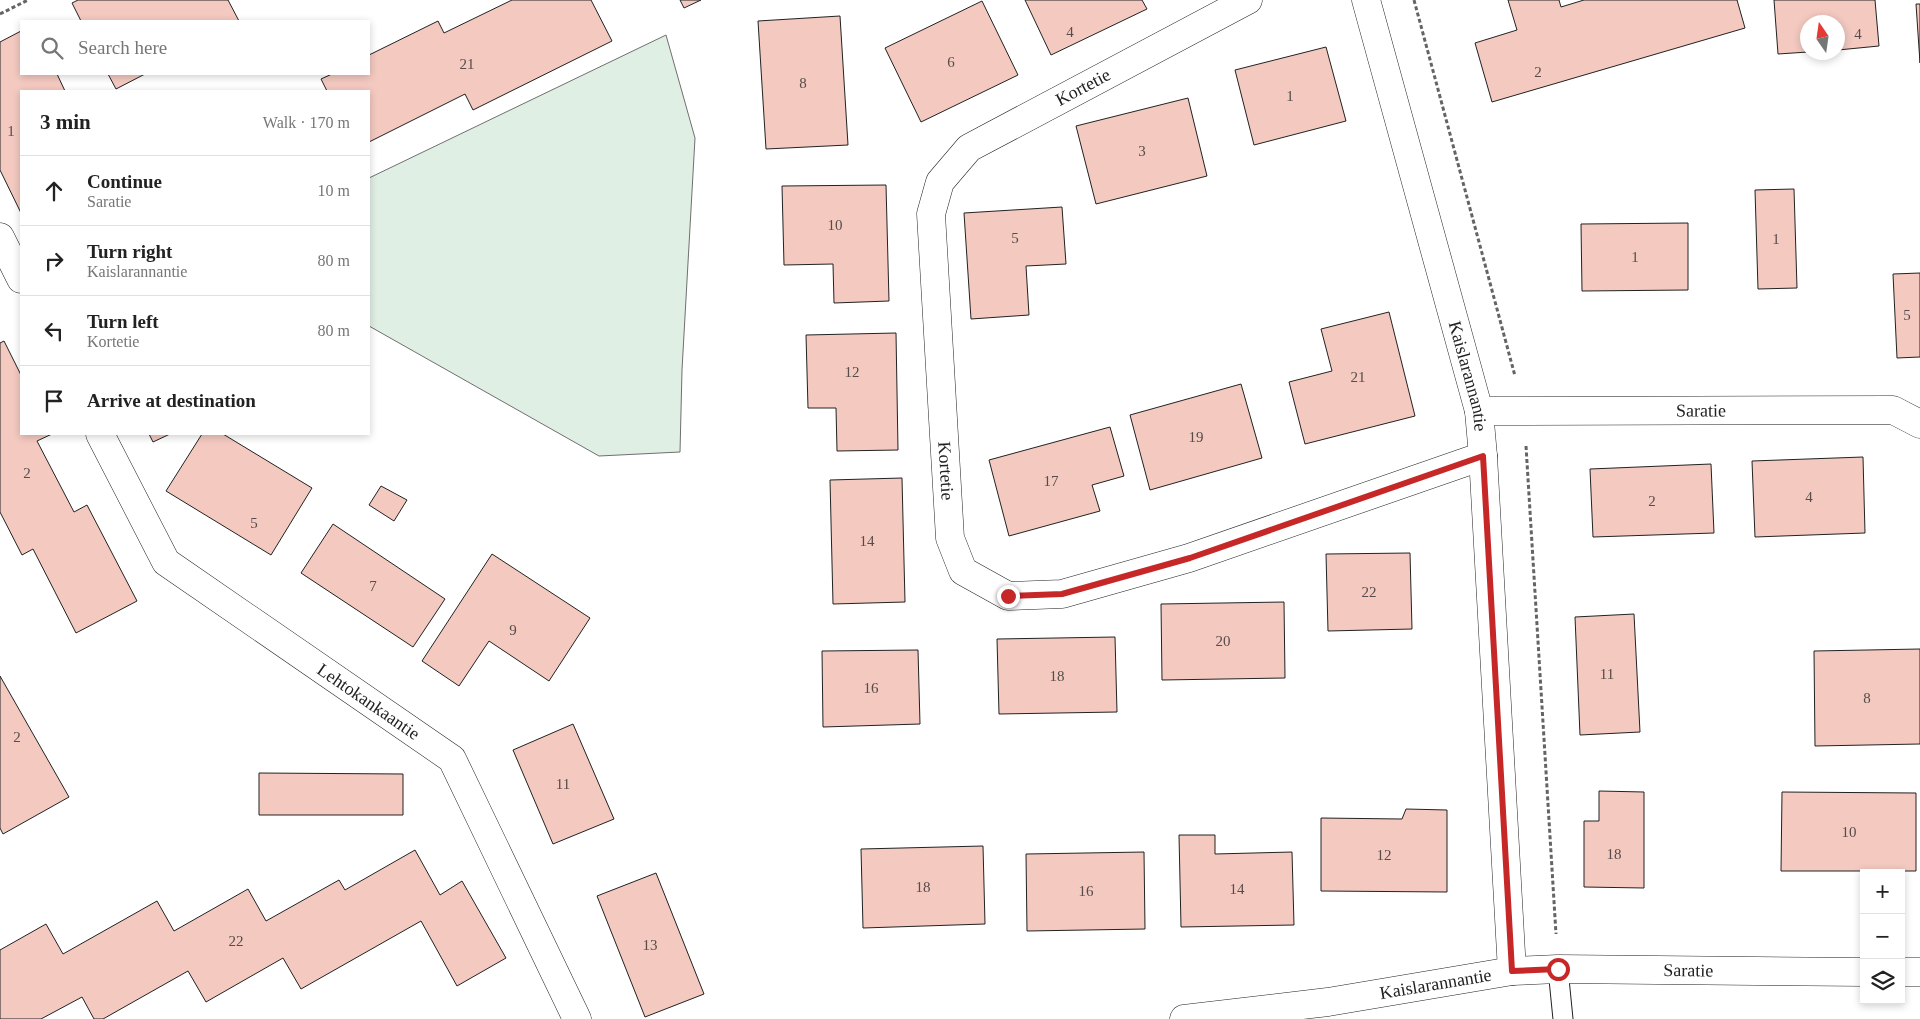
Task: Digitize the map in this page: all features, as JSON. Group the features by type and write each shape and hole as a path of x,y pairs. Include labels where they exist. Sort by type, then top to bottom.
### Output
{"street":[{"name":"Kortetie","path":"1248,0 969,148 940,182 931,214 950,538 963,572 1008,596 1062,594 1190,558 1483,456"},
{"name":"Kaislarannantie","path":"1184,1019 1328,1002 1512,971 1479,411 1366,0"},
{"path":"0,237 20,277"},
{"name":"Saratie","path":"1479,411 1893,410 1920,424"},
{"name":"Lehtokankaantie","path":"101,435 166,562 452,759 577,1019"},
{"name":"Saratie","path":"1512,971 1558,969 1860,972"},
{"path":"1905,972 1920,972"}],"lane":[{"path":"1558,969 1563,1019"}],"path":[{"path":"0,14 28,0"}],"green space":[{"path":"666,35 695,138 682,370 680,452 599,456 370,327 370,178"}],"building":[{"path":"78,0 228,0 238,20 80,20 72,3"},
{"path":"512,0 591,0 612,41 473,110 465,94 370,142 370,90 326,90 321,79 330,75 370,75 370,55 438,21 444,33"},
{"path":"680,0 701,0 684,8"},
{"path":"1025,0 1142,0 1147,9 1051,55"},
{"path":"1508,0 1559,0 1561,7 1584,0 1737,0 1745,28 1492,102 1475,43 1517,30"},
{"path":"1774,0 1875,0 1879,46 1845,49 1845,15 1800,15 1800,53 1778,54"},
{"path":"982,1 1018,75 921,122 885,48"},
{"path":"1916,4 1920,4 1920,63"},
{"path":"840,16 848,145 766,149 758,21"},
{"path":"20,32 20,75 57,75 65,90 20,90 20,211 0,170 0,42"},
{"path":"1326,47 1346,121 1254,145 1235,70"},
{"path":"109,75 143,75 116,89"},
{"path":"1188,98 1207,176 1096,204 1076,126"},
{"path":"886,185 889,301 834,303 833,264 784,265 782,186"},
{"path":"1794,189 1797,288 1758,289 1755,190"},
{"path":"1062,207 1066,264 1026,266 1029,315 971,319 964,213"},
{"path":"1688,223 1688,290 1582,291 1581,224"},
{"path":"1920,273 1920,357 1897,358 1893,274"},
{"path":"1389,312 1415,416 1305,444 1289,382 1332,371 1321,329"},
{"path":"896,333 898,450 837,451 836,408 808,408 806,335"},
{"path":"4,341 20,373 20,435 50,435 37,441 74,512 87,505 137,601 76,633 33,549 22,555 0,512 0,343"},
{"path":"1241,384 1262,458 1150,490 1130,415"},
{"path":"1110,427 1124,476 1092,485 1100,511 1009,536 989,460"},
{"path":"150,435 168,435 153,442"},
{"path":"201,435 225,435 312,488 271,555 166,491"},
{"path":"1863,457 1865,533 1755,537 1752,461"},
{"path":"1711,464 1714,533 1593,537 1590,469"},
{"path":"902,478 905,602 833,604 830,480"},
{"path":"381,486 407,500 394,521 369,505"},
{"path":"333,524 445,599 413,647 301,573"},
{"path":"1410,553 1412,629 1328,631 1326,554"},
{"path":"492,554 590,618 549,681 489,641 459,686 422,661"},
{"path":"1284,602 1285,678 1162,680 1161,604"},
{"path":"1634,614 1640,732 1580,735 1575,617"},
{"path":"1115,637 1117,712 999,714 997,639"},
{"path":"1920,649 1920,744 1815,746 1814,651"},
{"path":"918,650 920,724 823,727 822,651"},
{"path":"0,676 69,797 3,834 0,828"},
{"path":"573,724 614,819 553,844 513,750"},
{"path":"259,773 403,774 403,815 259,815"},
{"path":"1599,791 1644,792 1644,888 1584,887 1584,821 1599,821"},
{"path":"1782,792 1916,793 1916,871 1905,871 1905,869 1860,869 1860,871 1781,871"},
{"path":"1406,809 1447,810 1447,892 1321,891 1321,818 1402,819"},
{"path":"1179,835 1215,835 1215,854 1292,852 1294,925 1181,927"},
{"path":"983,846 985,924 863,928 861,849"},
{"path":"415,850 440,895 462,881 506,958 457,986 421,921 301,989 283,958 206,1002 188,971 103,1019 94,1019 82,997 41,1019 0,1019 0,950 46,924 63,954 157,901 174,931 248,889 266,921 339,880 345,890"},
{"path":"1144,852 1145,929 1027,931 1026,854"},
{"path":"656,873 704,994 645,1017 597,896"}],"route":[{"path":"1008,596 1062,594 1190,558 1483,456 1512,971 1558,969"}]}
